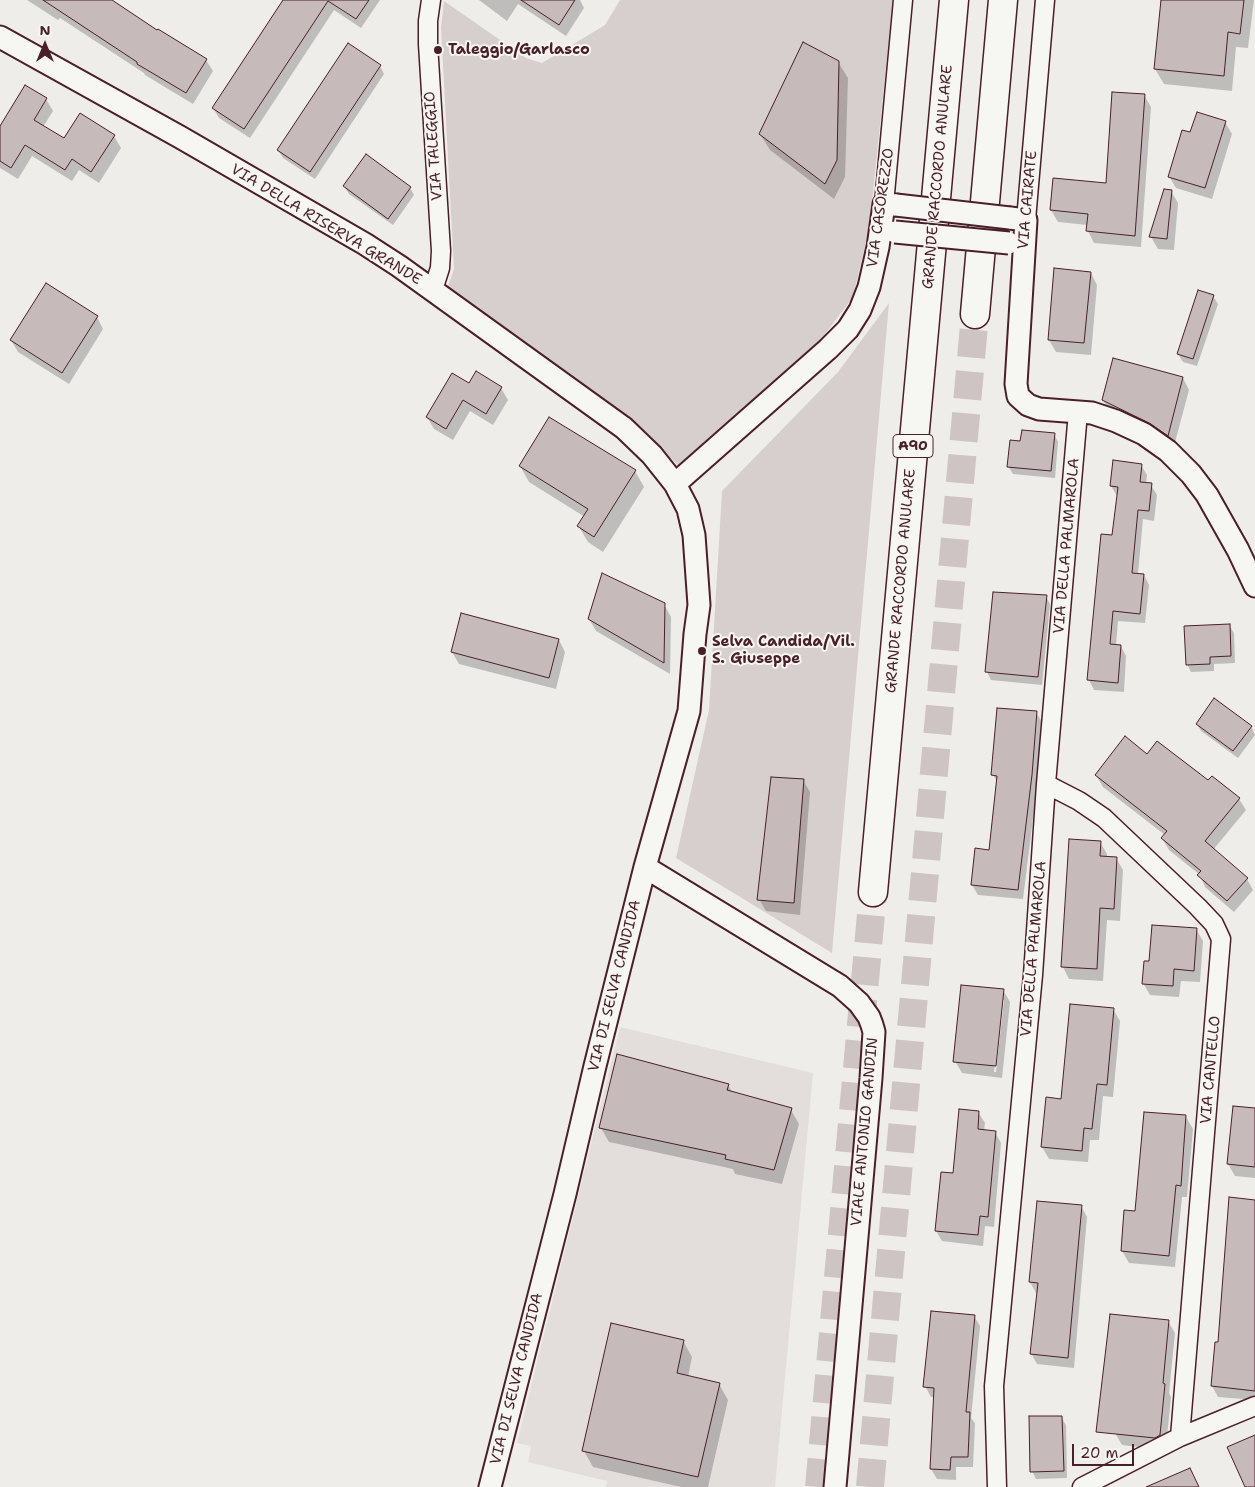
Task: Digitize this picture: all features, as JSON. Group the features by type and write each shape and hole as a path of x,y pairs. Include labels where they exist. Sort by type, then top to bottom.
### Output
{"highway":[{"name":"GRANDE RACCORDO ANULARE","path":"873,892 954,0"},
{"path":"974,314 1003,0"}],"street":[{"name":"VIA TALEGGIO","path":"431,0 428,21 428,44 441,251 440,268 433,290"},
{"name":"VIA CASOREZZO","path":"675,484 828,349 848,329 866,297 888,231 903,0"},
{"name":"VIA CAIRATE","path":"1045,0 1018,219 1016,390 1020,399 1028,405 1039,409 1078,412"},
{"name":"VIA DELLA RISERVA GRANDE","path":"0,37 172,132 365,244 433,290 624,428 652,456 675,484"},
{"path":"890,205 1018,219"},
{"path":"888,231 1017,244"},
{"path":"1078,412 1105,417 1135,430 1160,445 1179,461 1207,495 1238,550 1255,586"},
{"name":"VIA DELLA PALMAROLA","path":"997,1487 994,1386 1032,975 1046,784 1078,412"},
{"name":"VIA DI SELVA CANDIDA","path":"490,1487 565,1194 645,867 689,711 699,605 694,534 688,509 675,484"},
{"name":"VIA CANTELLO","path":"1046,784 1079,801 1104,818 1206,915 1214,924 1221,939 1180,1437"},
{"name":"VIALE ANTONIO GANDIN","path":"645,867 840,986 859,1003 872,1025 874,1032 871,1078 835,1487"},
{"path":"1082,1487 1180,1437 1255,1406"}],"shaded area":[{"path":"620,0 893,0 872,202 867,237 853,297 819,342 682,469 635,423 447,289 454,269 441,28 444,1 526,58 542,63 605,25"},
{"path":"889,303 832,953 676,858 709,710 722,491 838,372"},
{"path":"620,1027 813,1073 775,1487 606,1487 607,1481 528,1462 531,1446 517,1443"}],"building":[{"path":"43,0 112,0 157,30 207,59 186,93 137,64 137,62"},
{"path":"283,0 369,0 356,19 328,1 244,129 212,108"},
{"path":"521,0 575,0 559,25"},
{"path":"1161,0 1244,0 1240,34 1228,32 1224,76 1154,69"},
{"path":"803,42 839,61 837,160 825,184 759,134"},
{"path":"348,43 381,65 310,172 277,150"},
{"path":"25,85 47,98 34,120 64,138 80,113 115,135 91,172 72,159 65,170 25,145 11,168 0,161 0,126"},
{"path":"1112,92 1145,94 1135,236 1086,231 1088,214 1050,210 1053,178 1106,183"},
{"path":"1197,112 1226,121 1205,188 1168,177 1182,130 1190,132"},
{"path":"366,154 411,187 388,219 343,186"},
{"path":"1164,189 1172,190 1167,239 1149,237"},
{"path":"1054,268 1091,272 1084,343 1048,340"},
{"path":"46,283 98,316 62,373 10,340"},
{"path":"1198,290 1214,295 1193,359 1177,354"},
{"path":"1113,358 1183,377 1168,436 1149,423 1102,400"},
{"path":"476,371 502,387 486,414 463,400 446,429 426,417 452,373 469,383"},
{"path":"549,417 636,470 594,537 577,526 588,509 519,466"},
{"path":"1022,430 1055,433 1051,471 1007,467 1010,440 1020,441"},
{"path":"1113,460 1142,464 1140,482 1152,483 1149,511 1138,510 1132,573 1144,574 1140,614 1113,611 1110,644 1121,645 1118,683 1087,680 1101,534 1112,535 1118,487 1110,486"},
{"path":"602,573 665,603 664,663 588,619"},
{"path":"993,592 1047,595 1038,677 985,672"},
{"path":"461,613 559,639 549,678 451,652"},
{"path":"1230,624 1231,656 1210,657 1210,664 1186,665 1184,626"},
{"path":"1214,698 1252,726 1233,751 1196,724"},
{"path":"997,708 1037,711 1032,775 1018,890 971,885 975,848 989,850 997,776 991,775"},
{"path":"1125,736 1147,754 1157,741 1208,780 1212,776 1240,798 1205,841 1248,878 1227,901 1197,875 1201,871 1161,838 1167,831 1095,775"},
{"path":"771,777 804,779 794,903 757,900"},
{"path":"1069,839 1101,841 1100,856 1117,857 1114,909 1100,908 1097,969 1061,967"},
{"path":"1152,925 1197,928 1194,971 1174,969 1173,986 1142,984 1144,961 1149,961"},
{"path":"961,985 1004,989 996,1066 953,1062"},
{"path":"1070,1004 1114,1008 1107,1085 1097,1084 1092,1129 1084,1128 1082,1151 1041,1147 1046,1097 1061,1099"},
{"path":"617,1054 729,1084 727,1090 792,1108 774,1170 725,1159 726,1155 599,1128"},
{"path":"1233,1106 1255,1108 1255,1167 1227,1164"},
{"path":"959,1109 979,1111 978,1129 996,1131 988,1217 980,1216 978,1235 935,1231 941,1172 953,1173"},
{"path":"1144,1112 1186,1115 1181,1186 1176,1185 1169,1256 1121,1251 1124,1210 1135,1211"},
{"path":"1229,1197 1255,1200 1255,1391 1211,1386 1215,1342 1218,1342"},
{"path":"1037,1201 1082,1205 1068,1358 1030,1354 1038,1283 1029,1282"},
{"path":"931,1311 975,1315 966,1412 970,1412 968,1457 951,1457 950,1470 930,1469 934,1388 923,1387"},
{"path":"1110,1314 1169,1320 1160,1435 1155,1438 1096,1432"},
{"path":"611,1323 684,1340 677,1373 720,1383 698,1477 582,1451"},
{"path":"1029,1416 1062,1416 1064,1471 1030,1472"},
{"path":"1255,1435 1255,1487 1245,1487 1227,1447"},
{"path":"1190,1468 1199,1487 1146,1487"}],"tunnel":[{"path":"870,1487 975,314"},
{"path":"819,1487 873,892"}],"place":[{"name":"Taleggio/Garlasco","path":"438,50"},
{"name":"Selva Candida/Vil. S. Giuseppe","path":"702,651"}]}
